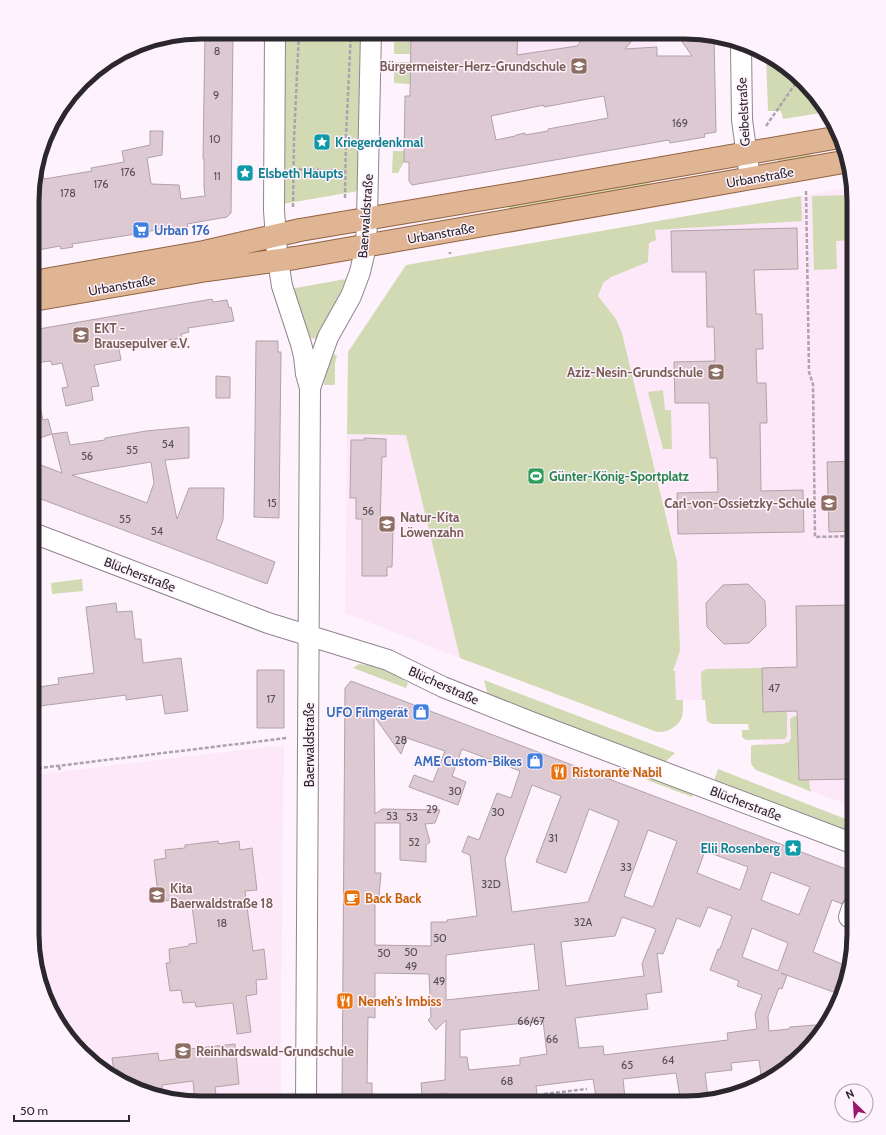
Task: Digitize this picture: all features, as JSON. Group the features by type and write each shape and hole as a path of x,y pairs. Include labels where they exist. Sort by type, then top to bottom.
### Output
{"main road":[{"name":"Urbanstraße","path":"39,299 205,261 275,236 834,138"},
{"name":"Urbanstraße","path":"39,281 205,261 278,261 842,162"}],"street":[{"name":"Baerwaldstraße","path":"275,39 275,236 282,286 301,344 310,388 306,1096"},
{"name":"Baerwaldstraße","path":"310,388 328,338 351,296 358,279 366,246 368,219 371,39"},
{"name":"Geibelstraße","path":"741,49 742,120 750,178"},
{"path":"816,141 821,166"},
{"path":"493,198 497,223"},
{"name":"Blücherstraße","path":"39,535 268,624 388,660 443,687 531,722 847,841"}],"path":[{"path":"294,207 299,39"},
{"path":"345,198 346,136 351,39"},
{"path":"766,126 796,83"},
{"path":"294,169 345,170"},
{"path":"806,191 809,372 813,384 815,537 847,536"},
{"path":"39,768 287,738"},
{"path":"59,766 60,771"},
{"path":"544,1094 587,1089"}],"shaded area":[{"path":"517,39 657,39 657,56 516,56"},
{"path":"847,188 847,804 764,773 762,724 712,724 706,721 705,700 676,701 675,671 673,671 680,651 677,562 672,537 622,333 616,319 608,308 589,288 647,223"},
{"name":"Natur-Kita Löwenzahn","path":"347,434 406,435 460,658 345,613"},
{"name":"Kita Baerwaldstraße 18","path":"284,745 281,1096 190,1096 169,1093 139,1084 102,1063 86,1049 72,1033 51,996 40,955 39,774"}],"green space":[{"path":"279,39 366,39 364,190 277,205"},
{"path":"394,42 411,42 410,54 394,54"},
{"path":"766,61 784,72 800,86 821,113 783,119 781,111 768,111"},
{"path":"394,62 410,62 410,84 394,83"},
{"path":"393,151 404,151 404,162 398,173 392,173"},
{"path":"811,151 812,158 779,166 777,155"},
{"path":"718,167 718,170 656,181 635,189 509,212 508,204"},
{"path":"847,195 847,240 836,241 837,269 814,270 812,196"},
{"name":"Günter-König-Sportplatz","path":"801,196 802,221 655,230 656,240 649,243 648,262 611,277 603,283 598,296 616,319 622,333 677,562 680,651 673,671 675,671 676,700 683,700 682,717 678,724 672,729 657,732 460,658 406,435 347,434 348,352 406,265"},
{"path":"346,279 339,296 318,336 315,339 308,337 290,289"},
{"path":"334,354 337,356 335,363 335,385 324,385 326,370"},
{"path":"663,390 665,410 671,410 672,449 663,449 648,392"},
{"path":"82,579 83,591 52,594 51,583"},
{"path":"359,664 373,666 390,672 408,683 406,688 353,668"},
{"path":"763,668 763,712 787,712 787,736 785,739 746,740 742,737 742,730 749,730 748,724 712,724 707,721 705,700 702,700 701,672 706,669"},
{"path":"484,680 675,753 665,762 488,696"},
{"path":"794,716 798,716 799,780 809,780 810,789 812,792 756,770 751,764 751,746 782,744 789,742 791,738 790,719"},
{"path":"718,769 847,820 847,832 714,781"},
{"path":"649,774 694,791 692,797 647,780"}],"building":[{"path":"205,39 233,39 231,213 227,217 187,224 188,227 168,228 145,232 141,239 136,234 72,244 73,247 61,249 60,246 39,250 39,190 42,169 44,179 92,171 91,168 124,162 122,151 150,145 150,131 163,131 162,155 147,158 151,184 179,185 181,199 205,196 203,159"},
{"path":"411,39 518,39 517,55 577,46 582,39 633,39 625,49 657,47 657,56 692,56 680,39 714,41 716,132 704,134 705,137 670,143 669,140 412,185 409,181 409,162 404,162 405,96 410,96","holes":["604,96 608,118 548,129 548,131 525,135 525,133 496,140 491,116 544,105 544,107"]},
{"path":"797,228 798,269 754,270 756,314 762,314 763,349 756,349 757,383 766,383 767,423 760,423 761,491 803,490 804,532 678,534 677,493 718,492 717,458 710,458 709,403 675,403 674,362 715,361 714,327 707,327 706,272 672,272 671,231"},
{"path":"212,299 213,302 227,300 229,308 231,307 234,321 188,328 189,332 181,334 182,338 119,349 121,360 94,365 99,386 91,387 93,400 66,406 62,388 68,387 62,363 52,365 51,361 39,362 39,329"},
{"path":"256,341 278,341 278,352 281,352 279,518 254,517"},
{"path":"216,376 230,377 230,398 216,398"},
{"path":"39,402 43,420 48,419 52,434 39,438"},
{"path":"189,427 189,458 165,460 177,519 189,488 224,488 223,520 216,539 275,562 267,584 39,498 39,464 62,473 52,434 67,432 70,445 105,440 105,438 146,431","holes":["151,462 154,483 147,503 72,475"]},
{"path":"364,438 386,439 386,457 382,457 380,523 387,523 387,530 393,530 392,567 387,567 387,576 362,576 362,519 356,519 356,498 350,498 351,440 365,440"},
{"path":"847,461 847,531 829,532 827,462"},
{"path":"748,584 765,601 766,626 749,643 724,644 707,627 706,603 723,585"},
{"path":"116,603 117,612 132,611 135,639 141,639 143,663 181,658 188,711 165,714 162,695 126,700 126,695 39,706 39,687 59,684 58,678 94,673 86,607"},
{"path":"847,605 847,779 799,780 797,711 763,712 762,668 797,667 796,606"},
{"path":"257,670 284,670 284,728 257,728"},
{"path":"351,681 847,869 847,898 842,904 832,900 813,952 844,965 836,993 787,975 782,989 779,988 768,1016 769,1031 789,1029 790,1027 820,1025 800,1049 792,1056 785,1057 786,1061 784,1063 761,1077 759,1060 731,1063 732,1070 705,1073 708,1095 706,1095 680,1096 676,1073 623,1079 625,1096 596,1096 593,1079 536,1086 537,1096 447,1096 447,1093 422,1096 421,1083 445,1080 446,1020 436,1030 428,1020 431,1017 429,974 375,973 375,1018 368,1017 367,1083 372,1083 372,1096 342,1096 345,688","holes":["374,716 401,754 407,738 445,751 433,782 414,775 409,787 458,805 466,782 452,776 462,749 520,771 511,798 497,793 479,840 468,836 462,852 470,855 477,916 447,920 447,922 431,922 431,946 375,945 375,896 379,896 381,873 375,873 375,823 400,823 400,860 426,862 426,845 430,842 425,824 435,823 440,810 382,809 375,814","532,785 561,796 536,862 566,873 589,809 619,821 588,902 512,912 505,859","648,830 677,841 653,907 624,896","705,851 748,867 740,890 697,873","771,872 810,887 799,915 761,900","708,907 732,916 720,949 718,949 710,970 739,981 737,986 762,995 755,1014 757,1029 727,1033 728,1040 604,1055 603,1046 579,1048 575,1018 648,1009 646,994 662,992 657,953 663,954 677,918 700,927","622,917 656,929 642,964 644,976 566,986 561,942 615,936","752,928 788,943 778,971 742,957","534,944 539,990 446,1000 446,955","543,1021 547,1054 520,1058 520,1065 469,1070 467,1057 460,1057 460,1030"]},
{"path":"218,841 219,844 239,841 240,850 252,848 257,890 245,891 253,951 264,949 267,979 256,980 257,994 246,996 251,1032 237,1034 233,1003 196,1007 195,1002 183,1003 181,990 170,991 166,963 170,963 169,949 189,946 189,944 197,943 192,906 171,908 170,900 159,902 154,860 166,858 165,850 185,848 185,845"},
{"path":"235,1044 239,1084 215,1087 216,1096 194,1096 193,1081 162,1085 163,1091 139,1084 114,1071 112,1058 158,1053 159,1061 190,1057 189,1049"}],"place":[{"name":"Bürgermeister-Herz-Grundschule","path":"579,66"},
{"name":"Kriegerdenkmal","path":"322,142"},
{"name":"Elsbeth Haupts","path":"245,173"},
{"name":"Urban 176","path":"141,230"},
{"name":"EKT - Brausepulver e.V.","path":"81,335"},
{"name":"Aziz-Nesin-Grundschule","path":"716,372"},
{"name":"Günter-König-Sportplatz","path":"536,476"},
{"name":"Carl-von-Ossietzky-Schule","path":"829,503"},
{"name":"Natur-Kita Löwenzahn","path":"387,524"},
{"name":"UFO Filmgerät","path":"421,712"},
{"name":"AME Custom-Bikes","path":"535,761"},
{"name":"Ristorante Nabil","path":"559,772"},
{"name":"Elii Rosenberg","path":"793,848"},
{"name":"Kita Baerwaldstraße 18","path":"157,895"},
{"name":"Back Back","path":"352,898"},
{"name":"Neneh's Imbiss","path":"345,1001"},
{"name":"Reinhardswald-Grundschule","path":"183,1051"}]}
